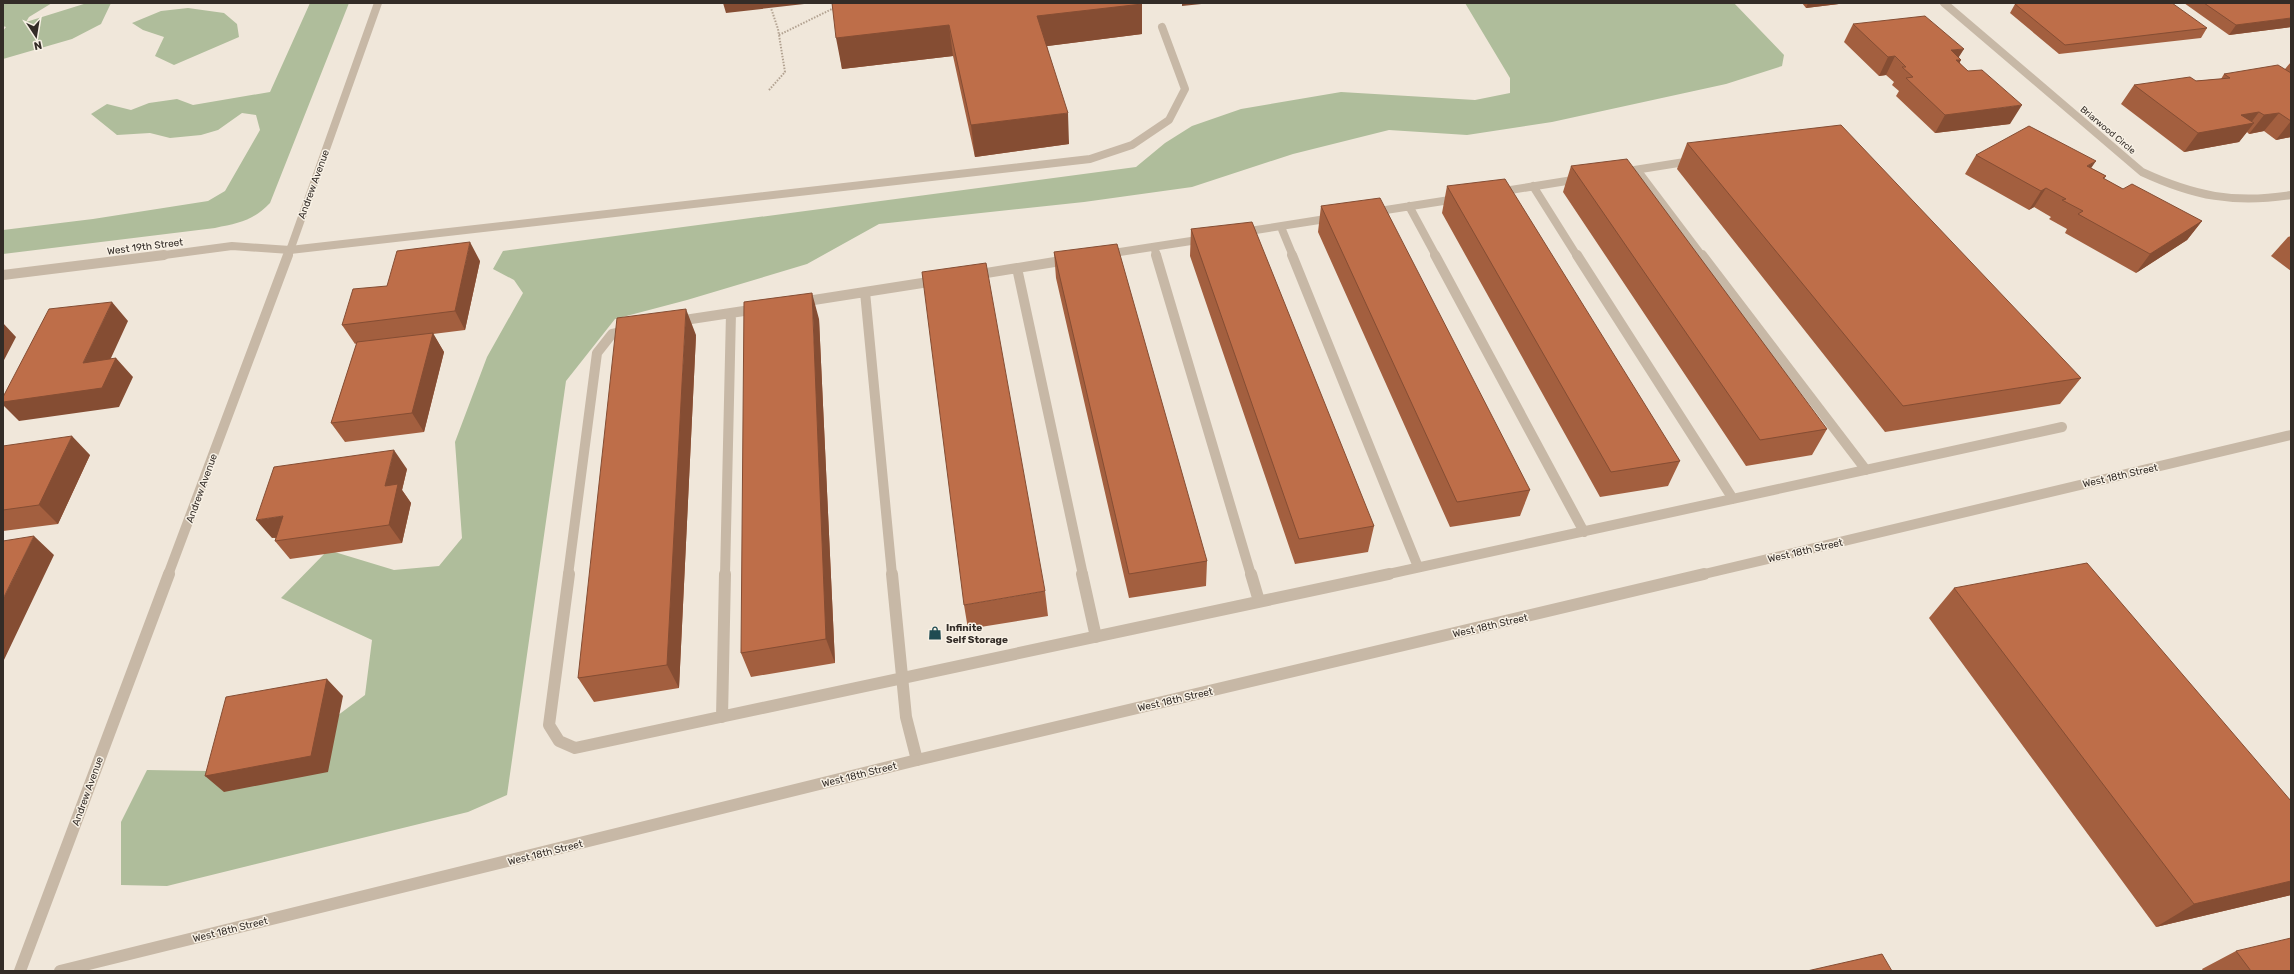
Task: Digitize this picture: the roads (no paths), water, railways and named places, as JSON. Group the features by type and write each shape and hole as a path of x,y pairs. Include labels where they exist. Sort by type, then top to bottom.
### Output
{"street":[{"name":"Andrew Avenue","path":"20,971 290,250 378,3"},
{"name":"Briarwood Circle","path":"1944,3 2142,172 2171,186 2209,197 2240,201 2264,200 2291,195"},
{"name":"West 19th Street","path":"3,275 232,246 290,250 1090,159 1132,145 1169,120 1185,89 1162,27"},
{"path":"1614,174 1697,160"},
{"path":"1637,170 1866,470"},
{"path":"1487,194 1585,178"},
{"path":"1533,186 1732,500"},
{"path":"1364,213 1464,198"},
{"path":"1409,206 1584,532"},
{"path":"1236,234 1341,217"},
{"path":"1281,226 1418,567"},
{"path":"1100,255 1213,237"},
{"path":"1154,247 1259,601"},
{"path":"964,276 1078,259"},
{"path":"1017,268 1096,637"},
{"path":"790,304 941,280"},
{"path":"865,292 906,717 917,760"},
{"path":"670,323 768,307"},
{"path":"722,717 730,313"},
{"path":"640,328 612,334 597,353 549,725 559,741 575,748 1584,532 2062,427"},
{"name":"West 18th Street","path":"60,971 917,760 2291,435"}],"place":[{"name":"Infinite Self Storage","path":"935,633"}]}
